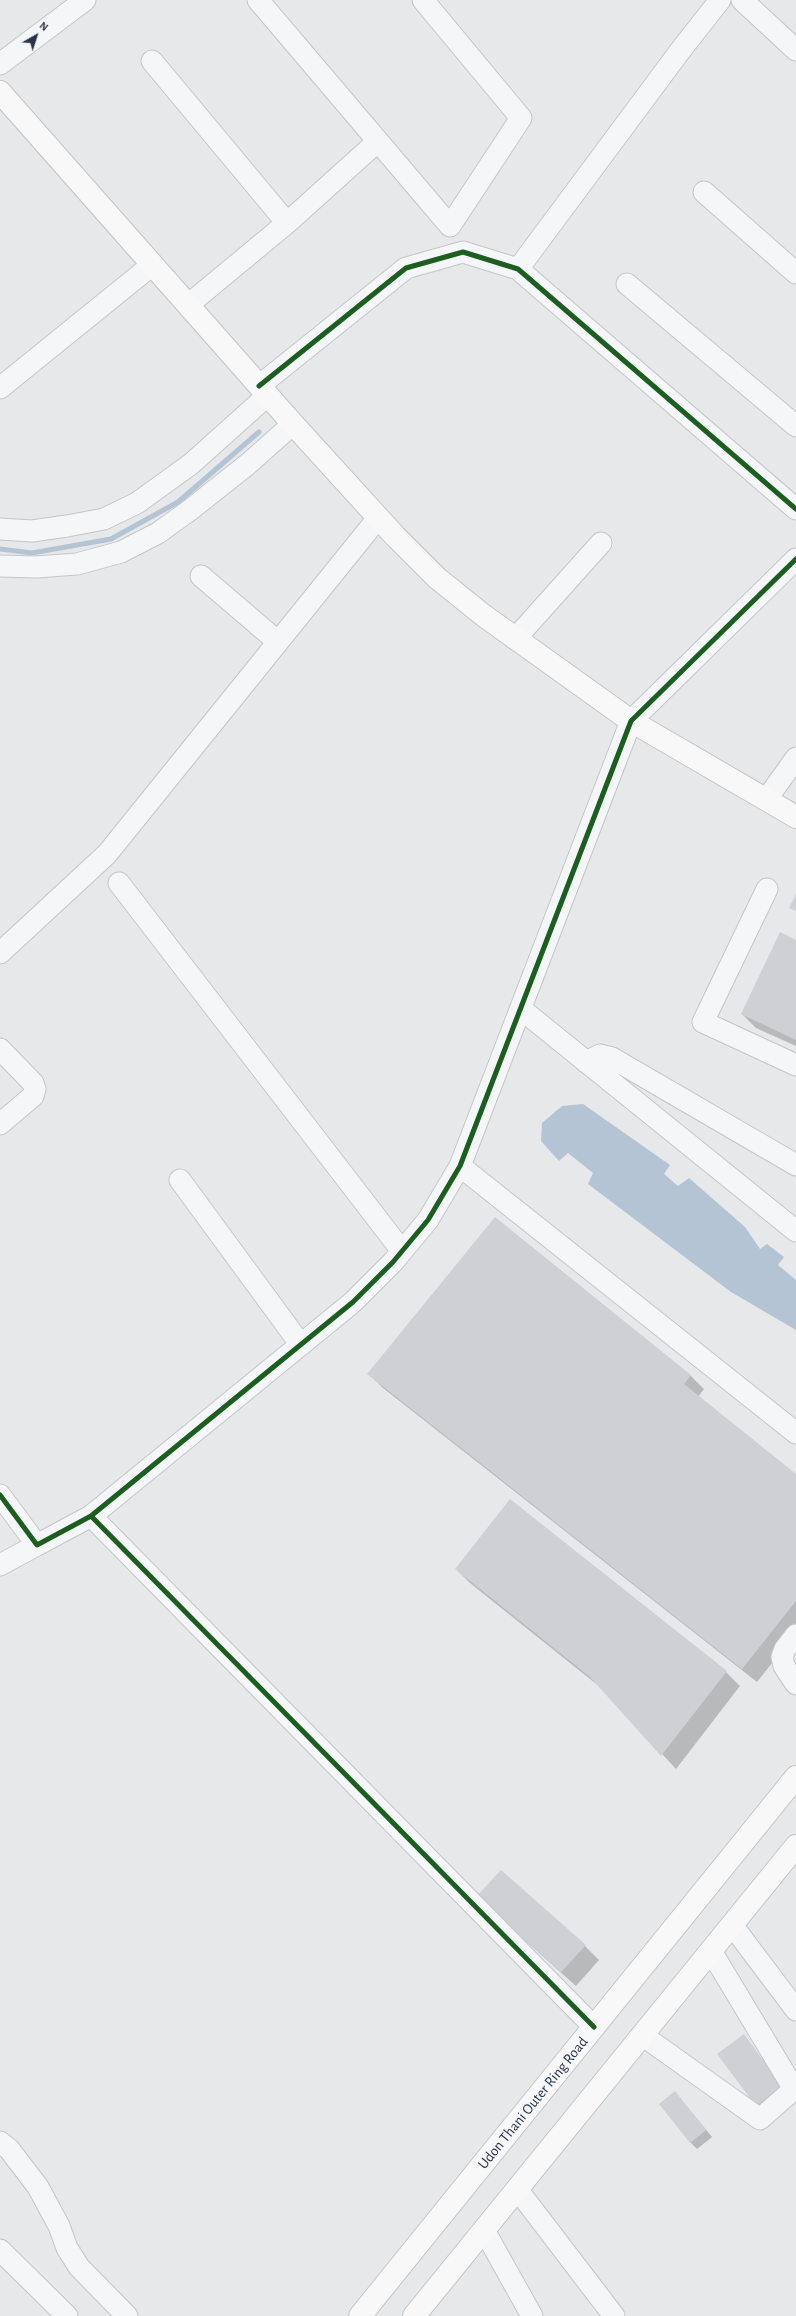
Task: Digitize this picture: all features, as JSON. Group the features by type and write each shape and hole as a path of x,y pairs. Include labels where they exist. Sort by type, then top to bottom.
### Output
{"main road":[{"path":"0,92 293,424 378,518 437,578 515,639 631,721 796,817"},
{"name":"Udon Thani Outer Ring Road","path":"360,2316 796,1777"},
{"path":"422,2313 484,2230 796,1846"}],"street":[{"path":"0,64 85,0"},
{"path":"258,0 377,142 450,226 521,118 423,0"},
{"path":"518,269 680,51 720,0"},
{"path":"742,0 796,50"},
{"path":"152,62 287,223"},
{"path":"188,305 287,223 377,142"},
{"path":"704,192 796,273"},
{"path":"0,529 32,531 104,519 137,503 191,464 264,390 406,268 463,252 518,269 796,509"},
{"path":"0,388 152,265"},
{"path":"627,284 796,426"},
{"path":"0,566 36,567 77,564 121,552 158,533 190,510 248,464 293,424"},
{"path":"0,953 106,854 378,518"},
{"path":"515,639 601,543"},
{"path":"0,1565 91,1516 353,1302 428,1220 460,1166 631,721 796,559"},
{"path":"201,576 277,641"},
{"path":"766,800 796,758"},
{"path":"119,883 402,1250"},
{"path":"767,889 703,1022 796,1065"},
{"path":"521,1009 796,1231"},
{"path":"0,1049 33,1083 35,1088 32,1096 0,1124"},
{"path":"586,1062 600,1055 612,1058 796,1165"},
{"path":"460,1166 796,1433"},
{"path":"180,1180 301,1345"},
{"path":"0,1495 37,1545"},
{"path":"91,1516 594,2027"},
{"path":"796,1635 785,1649 782,1657 787,1672 796,1684"},
{"path":"732,1925 796,2010"},
{"path":"642,2035 760,2119 794,2089 711,1951"},
{"path":"0,2142 9,2149 38,2187 59,2226 67,2248 79,2267 126,2316"},
{"path":"517,2190 614,2316"},
{"path":"484,2230 532,2316"},
{"path":"0,2250 67,2316"}],"water":[{"path":"583,1104 670,1165 664,1174 678,1186 689,1178 745,1227 760,1249 767,1244 784,1257 778,1265 796,1280 796,1330 731,1292 588,1184 593,1173 568,1153 559,1161 541,1141 542,1123 562,1106"}],"building":[{"path":"796,894 796,911 789,908"},
{"path":"780,932 796,940 796,1040 741,1014"},
{"path":"495,1217 691,1375 684,1384 796,1474 796,1601 742,1669 367,1374"},
{"path":"510,1499 727,1671 661,1756 590,1677 455,1569"},
{"path":"501,1870 586,1945 561,1972 476,1897"},
{"path":"744,2034 782,2086 756,2106 717,2054"},
{"path":"675,2091 706,2130 690,2143 659,2104"}],"waterway":[{"path":"0,549 32,553 111,539 178,502 259,432"}],"cycle path":[{"path":"259,386 406,268 463,252 518,269 796,509"},
{"path":"0,1495 37,1545 91,1516 353,1302 393,1262 428,1220 460,1166 631,721 796,559"},
{"path":"91,1516 594,2027"}]}
